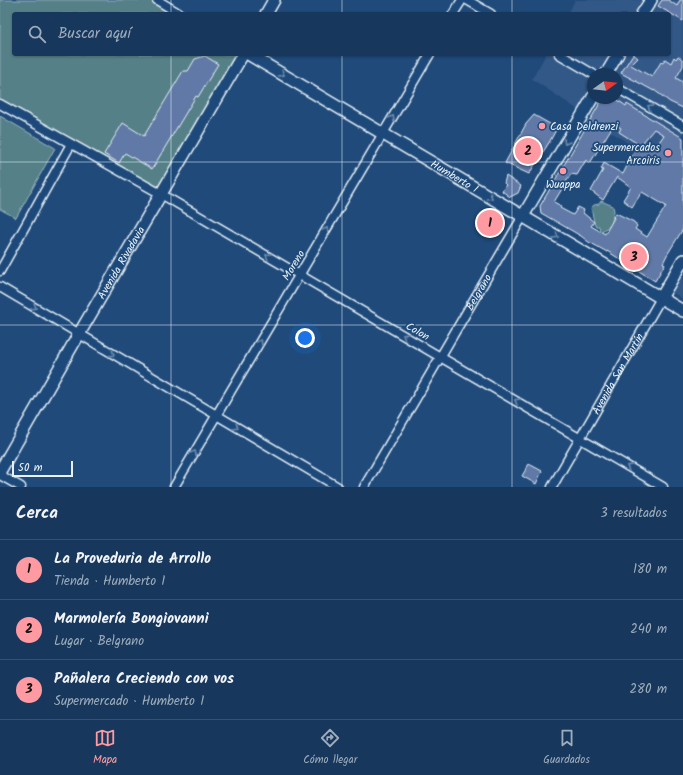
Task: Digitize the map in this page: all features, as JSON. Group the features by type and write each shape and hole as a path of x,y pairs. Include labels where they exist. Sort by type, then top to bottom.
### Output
{"street":[{"path":"267,12 274,0"},
{"path":"454,12 462,0"},
{"path":"467,0 488,12"},
{"path":"643,12 651,0"},
{"path":"159,1 177,12"},
{"name":"Avenida Rivadavia","path":"0,471 242,56"},
{"name":"Humberto I","path":"251,56 683,311"},
{"name":"Moreno","path":"174,487 429,56"},
{"path":"562,56 587,70"},
{"path":"610,68 617,56"},
{"path":"623,91 683,126"},
{"name":"Colon","path":"0,104 300,274 663,487"},
{"name":"Belgrano","path":"364,487 589,104"},
{"path":"0,270 72,144"},
{"name":"Avenida San Martín","path":"552,487 683,260"},
{"path":"0,287 338,487"},
{"path":"0,474 21,487"}],"shaded area":[{"path":"575,0 683,0 683,180 532,79 545,56 671,56 671,12 569,12"},
{"path":"683,260 683,299 666,288"}],"green space":[{"path":"0,0 157,0 177,12 12,12 12,56 242,56 161,194 0,104"},
{"path":"0,116 55,148 16,218 0,209"},
{"path":"601,201 613,206 614,211 611,225 600,232 599,226 595,226 591,208 594,205 599,204"}],"building":[{"path":"662,0 668,0 677,6 680,0 683,0 683,21 671,14 671,12 668,12 658,6"},
{"path":"205,56 218,64 198,97 196,96 152,169 125,153 119,163 104,154 123,123 144,136 183,71 188,71 195,59"},
{"path":"632,56 638,58 631,65 652,77 661,62 663,63 665,59 671,63 674,57 676,59 678,56 683,60 683,66 676,78 683,82 683,108 670,102 654,91 623,74 623,70"},
{"path":"600,104 623,104 626,106 627,104 683,138 683,229 667,255 663,263 665,264 655,281 541,213 540,206","holes":["614,124 621,128 619,132 638,144 623,174 604,163 601,169 603,170 591,191 603,200 617,177 631,187 623,200 632,207 642,192 666,206 647,237 635,229 637,226 634,222 616,213 605,234 591,226 594,222 583,213 584,210 578,207 573,215 560,208 561,206 554,202 571,174 577,175 586,160 590,163","654,129 664,135 655,148 643,142"]},
{"path":"534,115 557,128 529,174 505,163 526,124"},
{"path":"506,176 521,186 518,193 510,197 502,191 506,185 504,183"},
{"path":"491,212 501,218 502,222 494,234 479,225 482,218 485,219"},
{"path":"529,464 542,471 536,484 522,476"}],"place":[{"name":"Casa Deldrenzi","path":"542,126"},
{"name":"Marmolería Bongiovanni","path":"528,151"},
{"name":"Supermercados Arcoiris","path":"668,153"},
{"name":"Wuappa","path":"563,171"},
{"name":"La Proveduria de Arrollo","path":"490,223"},
{"name":"Pañalera Creciendo con vos","path":"634,257"}]}
